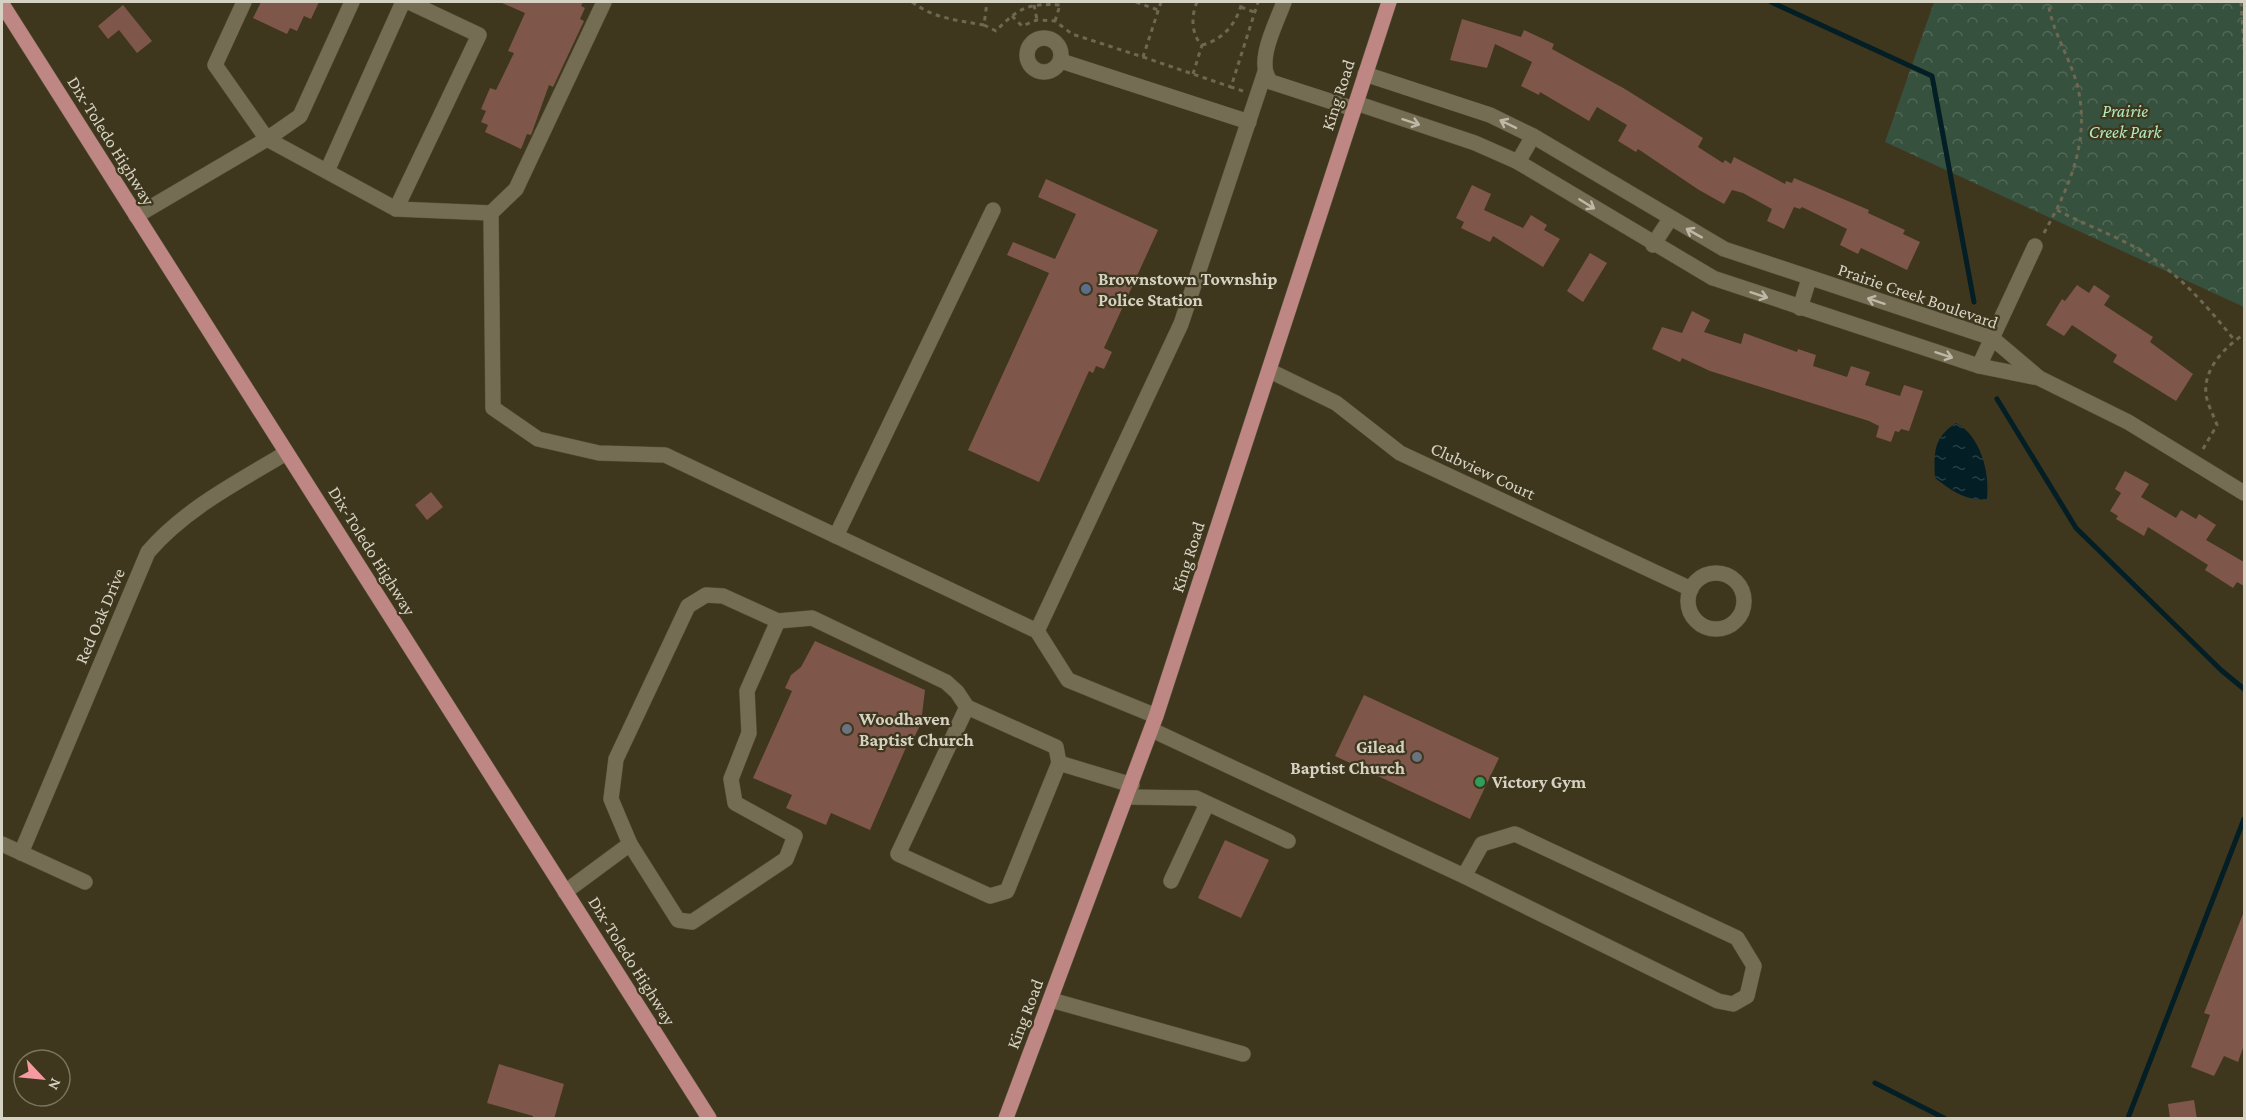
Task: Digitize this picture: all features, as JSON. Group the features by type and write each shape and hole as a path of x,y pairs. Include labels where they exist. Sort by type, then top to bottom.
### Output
{"main road":[{"name":"King Road","path":"1006,1119 1154,723 1389,2"},
{"name":"Dix-Toledo Highway","path":"2,4 709,1119"}],"street":[{"path":"244,2 215,65 267,139 396,209 491,213 516,189 604,2"},
{"path":"136,216 267,139 300,116 352,2"},
{"path":"327,171 403,2"},
{"path":"396,209 479,35 409,2"},
{"path":"1037,631 1181,324 1265,72 1266,58 1284,2"},
{"path":"1061,61 1249,122"},
{"name":"Prairie Creek Boulevard","path":"1265,72 1271,82 1475,143 1518,162 1653,245 1713,278 1800,309 1979,366 2039,378"},
{"name":"Prairie Creek Boulevard","path":"1365,74 1490,115 1533,136 1724,249 1992,338 2039,378 2109,412 2244,493"},
{"path":"1518,162 1533,136"},
{"path":"836,536 993,210"},
{"path":"491,213 493,408 538,439 599,453 665,455 1037,631 1068,680 1154,723 1464,876 1718,1001 1733,1004 1747,996 1754,966 1737,938 1515,834 1482,844 1464,876"},
{"path":"1653,245 1670,219"},
{"path":"1979,366 2039,239"},
{"name":"Prairie Creek Boulevard","path":"1800,309 1809,279"},
{"name":"Clubview Court","path":"1270,371 1336,403 1400,453 1691,588"},
{"name":"Red Oak Drive","path":"21,853 148,552 169,528 202,504 286,453"},
{"path":"778,621 747,691 749,733 731,779 735,804 795,836 786,859 692,922 678,920 630,844 611,799 616,759 688,606 706,595 723,596 778,621 812,618 946,682 957,692 967,707 1056,747 1059,763 1007,891 990,896 898,854 923,801 932,788 967,707"},
{"path":"1059,763 1130,791 1196,798 1288,841"},
{"path":"1171,881 1207,804"},
{"path":"2,844 85,882"},
{"path":"565,892 630,844"},
{"path":"1051,1000 1243,1054"}],"path":[{"path":"912,2 926,12 947,20 984,26 996,32 1012,16 1034,5 1061,3 1055,21"},
{"path":"984,26 987,2"},
{"path":"1136,2 1158,10"},
{"path":"1143,57 1161,2"},
{"path":"1193,75 1202,45 1194,32 1193,9 1197,2"},
{"path":"1202,45 1215,42 1225,33 1242,2"},
{"path":"2039,239 2071,182 2083,133 2077,84 2059,40 2048,2"},
{"path":"2241,2 2244,49"},
{"path":"1034,5 1037,20"},
{"path":"1241,7 1254,12"},
{"path":"1012,16 1022,26 1037,20 1055,21 1072,34 1230,87"},
{"path":"2057,210 2145,253 2177,277 2211,311 2235,341"},
{"path":"2194,462 2217,425 2206,394 2209,374 2220,354 2244,334"}],"green space":[{"name":"Prairie Creek Park","path":"1934,2 2244,2 2244,307 1885,142"}],"water":[{"path":"1956,423 1965,429 1978,446 1987,478 1987,499 1966,497 1935,478 1936,446 1943,434"}],"building":[{"path":"261,2 319,2 311,19 304,16 297,31 290,28 287,34 253,18"},
{"path":"500,2 583,2 581,6 585,8 580,19 584,21 553,87 549,85 531,135 527,134 521,149 485,132 488,125 481,122 486,111 481,109 490,88 496,90 514,53 508,51 525,13"},
{"path":"123,5 152,41 137,53 119,30 108,39 98,26"},
{"path":"1462,19 1521,37 1524,30 1554,44 1552,49 1625,89 1703,138 1698,147 1723,163 1725,160 1731,164 1734,157 1785,184 1786,181 1792,183 1794,178 1869,210 1868,213 1905,230 1903,234 1920,242 1907,270 1861,248 1858,254 1840,245 1847,229 1802,207 1800,209 1794,207 1784,229 1767,221 1772,209 1743,193 1732,190 1724,204 1638,149 1636,152 1618,141 1627,125 1597,107 1589,121 1540,92 1539,95 1521,86 1532,62 1495,44 1487,68 1450,60"},
{"name":"Brownstown Township Police Station","path":"1046,179 1158,230 1104,348 1112,352 1104,369 1096,366 1093,373 1089,371 1039,482 968,450 1049,273 1007,255 1013,242 1055,259 1076,214 1038,197"},
{"path":"1472,185 1491,194 1484,210 1523,228 1531,215 1547,225 1544,230 1560,239 1543,267 1493,236 1490,242 1461,228 1464,222 1456,218"},
{"path":"1590,253 1607,263 1583,302 1567,291"},
{"path":"2077,285 2089,293 2094,285 2110,296 2104,305 2153,337 2150,342 2193,374 2176,401 2113,362 2117,355 2072,325 2064,336 2046,325 2062,299 2065,301"},
{"path":"1692,311 1710,320 1704,332 1741,344 1744,333 1797,352 1798,349 1816,355 1813,366 1847,377 1851,366 1870,372 1865,385 1900,396 1904,385 1923,391 1909,431 1901,429 1899,432 1895,431 1891,442 1876,437 1879,426 1869,421 1710,371 1682,358 1680,362 1652,349 1662,327 1682,333"},
{"path":"2125,471 2149,484 2141,497 2176,518 2181,510 2196,519 2199,514 2216,525 2206,540 2244,562 2244,586 2237,582 2233,588 2205,570 2208,565 2148,527 2144,536 2116,519 2118,516 2110,511 2121,493 2115,489"},
{"path":"431,492 443,507 427,520 415,505"},
{"name":"Woodhaven Baptist Church","path":"815,641 925,690 921,723 914,738 911,736 870,830 831,813 826,825 786,808 792,795 753,778 792,691 785,688 791,675 801,667"},
{"name":"Gilead Baptist Church","path":"1364,695 1499,758 1470,819 1335,756"},
{"path":"1225,840 1269,860 1241,918 1198,898"},
{"path":"2243,914 2244,1045 2238,1062 2224,1056 2214,1076 2191,1067 2210,1015 2204,1013"},
{"path":"499,1064 564,1084 554,1119 533,1119 533,1116 487,1103"},
{"path":"2194,1100 2197,1119 2170,1119 2168,1104"}],"waterway":[{"path":"1771,2 1932,76 1974,302"},
{"path":"1997,399 2076,528 2221,670 2244,689"},
{"path":"2128,1118 2244,819"},
{"path":"1875,1083 1944,1118"}],"place":[{"name":"Brownstown Township Police Station","path":"1086,289"},
{"name":"Woodhaven Baptist Church","path":"847,729"},
{"name":"Gilead Baptist Church","path":"1417,757"},
{"name":"Victory Gym","path":"1480,782"}]}
